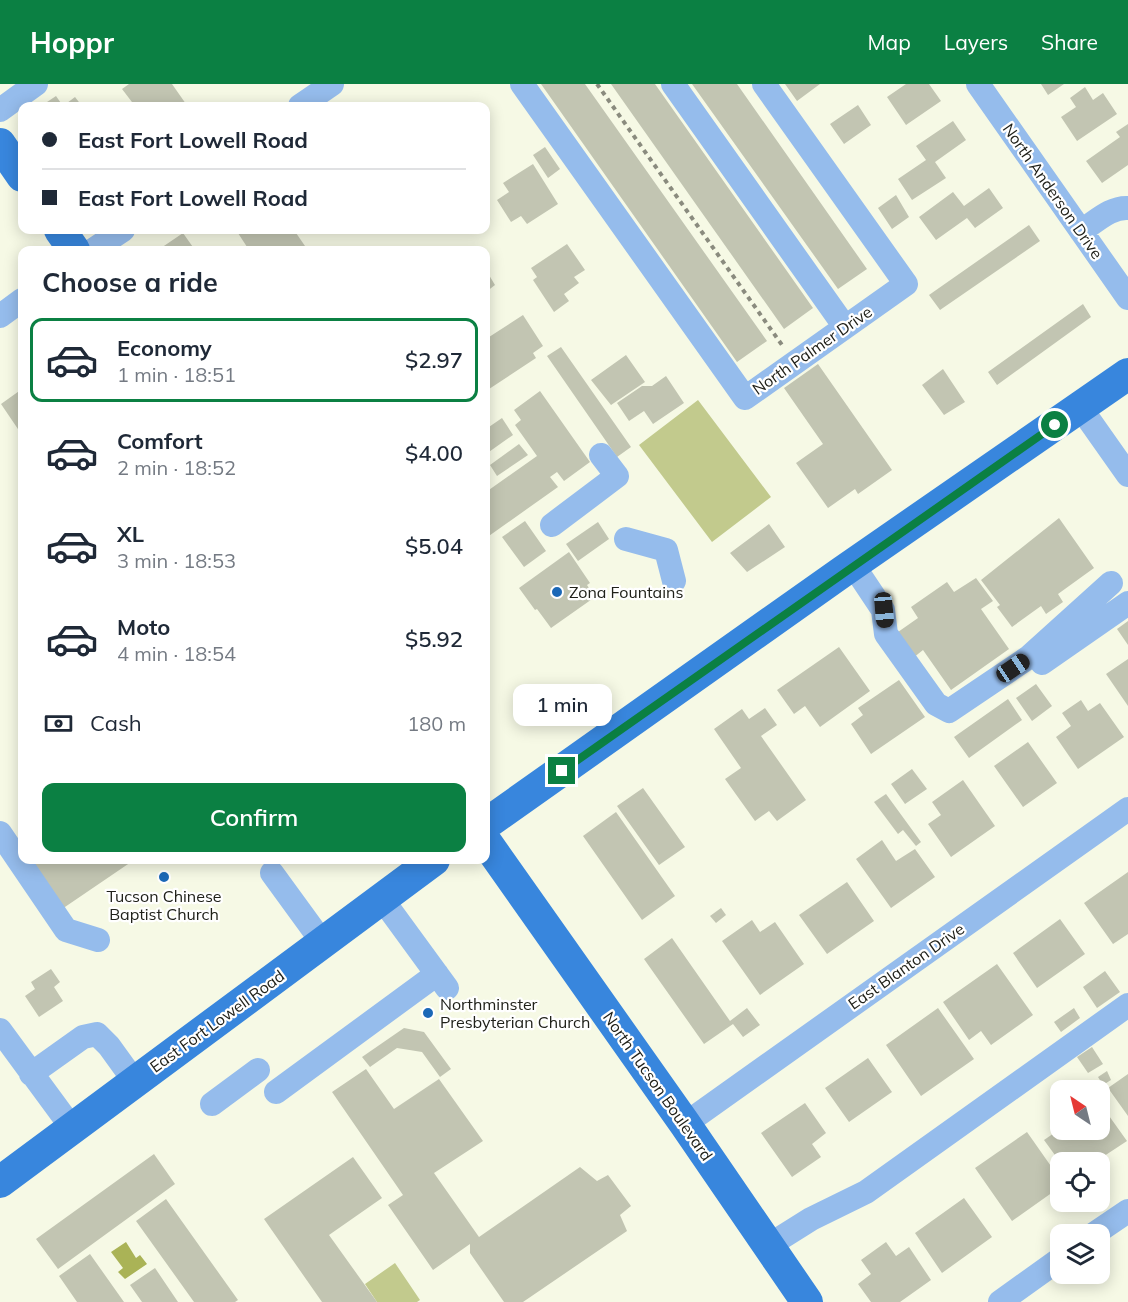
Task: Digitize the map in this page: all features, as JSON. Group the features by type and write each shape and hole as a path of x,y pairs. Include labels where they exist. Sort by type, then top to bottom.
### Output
{"main road":[{"path":"0,144 18,170"},
{"path":"490,821 1128,374"},
{"name":"North Tucson Boulevard","path":"490,848 685,1124 807,1302"},
{"name":"East Fort Lowell Road","path":"0,1182 429,864"}],"street":[{"path":"0,110 36,84"},
{"path":"306,102 332,84"},
{"name":"North Palmer Drive","path":"522,84 745,398 906,284 764,84"},
{"path":"673,84 845,327"},
{"name":"North Anderson Drive","path":"978,84 1128,298"},
{"path":"1082,231 1119,207 1128,208"},
{"path":"99,246 117,234"},
{"path":"0,316 18,303"},
{"path":"1080,407 1128,475"},
{"path":"552,525 617,476 601,455"},
{"path":"626,538 666,550 674,581"},
{"path":"853,565 884,610 886,634 936,705 949,711 1029,657 1111,583"},
{"path":"960,721 1128,603"},
{"name":"East Blanton Drive","path":"685,1124 1128,809"},
{"path":"0,833 18,859"},
{"path":"21,864 66,930 98,940"},
{"path":"272,873 323,943"},
{"path":"276,1092 442,981 382,899"},
{"path":"768,1246 811,1219 866,1192 1128,1005"},
{"path":"0,1030 72,1128"},
{"path":"31,1074 83,1037 97,1034 109,1046 135,1082"},
{"path":"212,1104 258,1070"},
{"path":"1109,1224 1128,1210"},
{"path":"1000,1302 1050,1266"}],"path":[{"path":"597,84 794,363"}],"shaded area":[{"path":"698,400 771,497 712,542 639,445"},
{"path":"126,1242 136,1258 140,1255 147,1264 125,1279 118,1272 123,1268 111,1252"},
{"path":"395,1263 420,1300 417,1302 377,1302 365,1284"}],"building":[{"path":"129,84 172,84 185,102 132,102 122,89"},
{"path":"541,84 585,84 767,341 737,362"},
{"path":"611,84 655,84 813,308 784,329"},
{"path":"692,84 737,84 867,269 838,289"},
{"path":"785,84 820,84 797,101"},
{"path":"906,84 929,84 941,101 906,125 887,97"},
{"path":"1041,84 1064,84 1048,95"},
{"path":"1085,87 1093,100 1103,93 1117,114 1077,141 1061,117 1076,107 1070,98"},
{"path":"56,96 60,102 47,102"},
{"path":"75,97 79,102 68,102"},
{"path":"858,105 871,125 844,144 830,124"},
{"path":"953,121 966,140 935,162 946,178 912,200 898,179 926,160 916,146"},
{"path":"1128,124 1128,165 1102,183 1086,161 1120,137 1116,132"},
{"path":"545,147 560,169 548,178 533,155"},
{"path":"533,164 558,204 527,224 521,216 511,222 497,200 509,192 503,183"},
{"path":"989,188 1003,208 975,228 967,218 936,240 919,217 953,192 964,206"},
{"path":"896,195 909,217 892,229 878,208"},
{"path":"1029,225 1040,241 940,310 929,295"},
{"path":"184,234 192,246 164,246"},
{"path":"239,234 297,234 305,246 246,246"},
{"path":"567,244 585,270 574,277 579,283 564,294 569,301 554,312 533,280 537,277 531,268"},
{"path":"490,277 495,285 490,289"},
{"path":"1083,304 1091,317 997,385 988,372"},
{"path":"523,315 543,346 533,353 536,358 490,388 490,336"},
{"path":"561,347 631,447 617,457 547,356"},
{"path":"626,355 645,382 611,405 591,380"},
{"path":"818,364 892,470 858,494 855,489 828,508 796,463 823,444 784,388"},
{"path":"943,369 965,402 944,415 922,385"},
{"path":"666,376 684,403 653,424 644,411 629,421 617,403 642,386 652,386"},
{"path":"540,391 590,462 564,481 557,472 550,477 558,487 490,535 490,489 537,456 515,425 521,420 514,410"},
{"path":"18,392 18,429 1,404"},
{"path":"502,418 513,435 490,451 490,426"},
{"path":"519,444 528,455 497,476 490,465"},
{"path":"1059,518 1094,568 1058,594 1063,602 1046,614 1041,606 1012,627 997,607 1000,605 981,580"},
{"path":"525,521 546,551 524,567 502,537"},
{"path":"598,522 609,539 578,561 566,544"},
{"path":"769,524 785,547 747,572 730,553"},
{"name":"Zona Fountains","path":"569,552 590,583 587,585 595,597 551,628 519,588"},
{"path":"976,578 993,601 981,609 1009,649 951,690 923,650 913,658 898,632 918,618 911,607 947,582 954,592"},
{"path":"1128,621 1128,645 1117,629"},
{"path":"839,647 870,691 820,727 805,706 794,714 777,690"},
{"path":"1128,659 1128,706 1106,674"},
{"path":"899,680 925,717 871,754 851,724 863,715 858,708"},
{"path":"1036,684 1052,706 1032,721 1016,698"},
{"path":"1008,699 1022,720 969,758 954,737"},
{"path":"1081,700 1088,711 1100,703 1124,737 1078,769 1056,737 1071,726 1062,713"},
{"path":"765,708 777,725 761,736 806,800 777,821 769,811 755,821 725,779 741,768 714,729 742,709 749,719"},
{"path":"1028,742 1057,783 1023,807 994,766"},
{"path":"912,769 927,789 905,804 891,784"},
{"path":"963,780 995,826 951,857 928,824 941,815 932,802"},
{"path":"643,788 685,847 659,865 617,806"},
{"path":"886,794 921,842 916,846 903,830 898,834 874,802"},
{"path":"616,812 675,896 642,920 583,836"},
{"path":"882,840 896,861 915,849 935,877 891,908 856,859"},
{"path":"31,864 128,864 62,909"},
{"path":"1128,872 1128,934 1113,944 1084,903"},
{"path":"847,882 874,921 827,954 799,915"},
{"path":"721,908 726,915 716,923 710,916"},
{"path":"1060,919 1085,954 1037,988 1013,953"},
{"path":"752,920 760,932 775,922 804,964 760,995 722,941"},
{"path":"672,938 730,1021 747,1008 760,1025 743,1037 733,1024 704,1044 644,959"},
{"path":"997,964 1033,1015 991,1045 981,1031 969,1040 943,1002"},
{"path":"51,969 60,982 54,987 63,1001 39,1017 25,996 35,989 31,982"},
{"path":"1105,971 1120,992 1097,1008 1083,987"},
{"path":"938,1008 974,1059 921,1096 886,1045"},
{"path":"1074,1008 1080,1018 1061,1032 1054,1022"},
{"path":"404,1028 424,1032 451,1069 440,1077 422,1052 397,1048 370,1067 362,1057"},
{"path":"1092,1047 1103,1064 1088,1073 1077,1057"},
{"path":"868,1058 892,1092 849,1122 825,1088"},
{"path":"366,1069 394,1109 439,1079 483,1141 434,1173 479,1237 580,1167 597,1181 608,1175 631,1206 620,1215 627,1231 523,1302 504,1302 470,1253 470,1244 433,1270 388,1205 403,1195 332,1092"},
{"path":"1107,1071 1111,1080 1100,1080 1098,1077"},
{"path":"1128,1074 1128,1116 1110,1091 1110,1087"},
{"path":"805,1103 826,1133 812,1144 821,1157 792,1177 761,1133"},
{"path":"1110,1117 1127,1141 1110,1152 1053,1152 1044,1140 1050,1136 1050,1140 1110,1140"},
{"path":"1027,1132 1050,1165 1050,1194 1012,1221 975,1168"},
{"path":"154,1154 175,1184 58,1269 36,1239"},
{"path":"353,1157 382,1198 329,1235 377,1302 322,1302 264,1219"},
{"path":"964,1198 992,1237 942,1273 915,1233"},
{"path":"166,1199 238,1300 235,1302 194,1302 136,1221"},
{"path":"886,1242 896,1256 909,1247 931,1280 900,1302 871,1302 858,1284 871,1274 861,1260"},
{"path":"90,1254 124,1302 77,1302 59,1276"},
{"path":"155,1268 178,1302 142,1302 130,1285"}],"place":[{"name":"Zona Fountains","path":"557,592"},
{"name":"Tucson Chinese Baptist Church","path":"164,877"},
{"name":"Northminster Presbyterian Church","path":"428,1013"}],"route":[{"path":"562,771 842,572 1055,425"}]}
